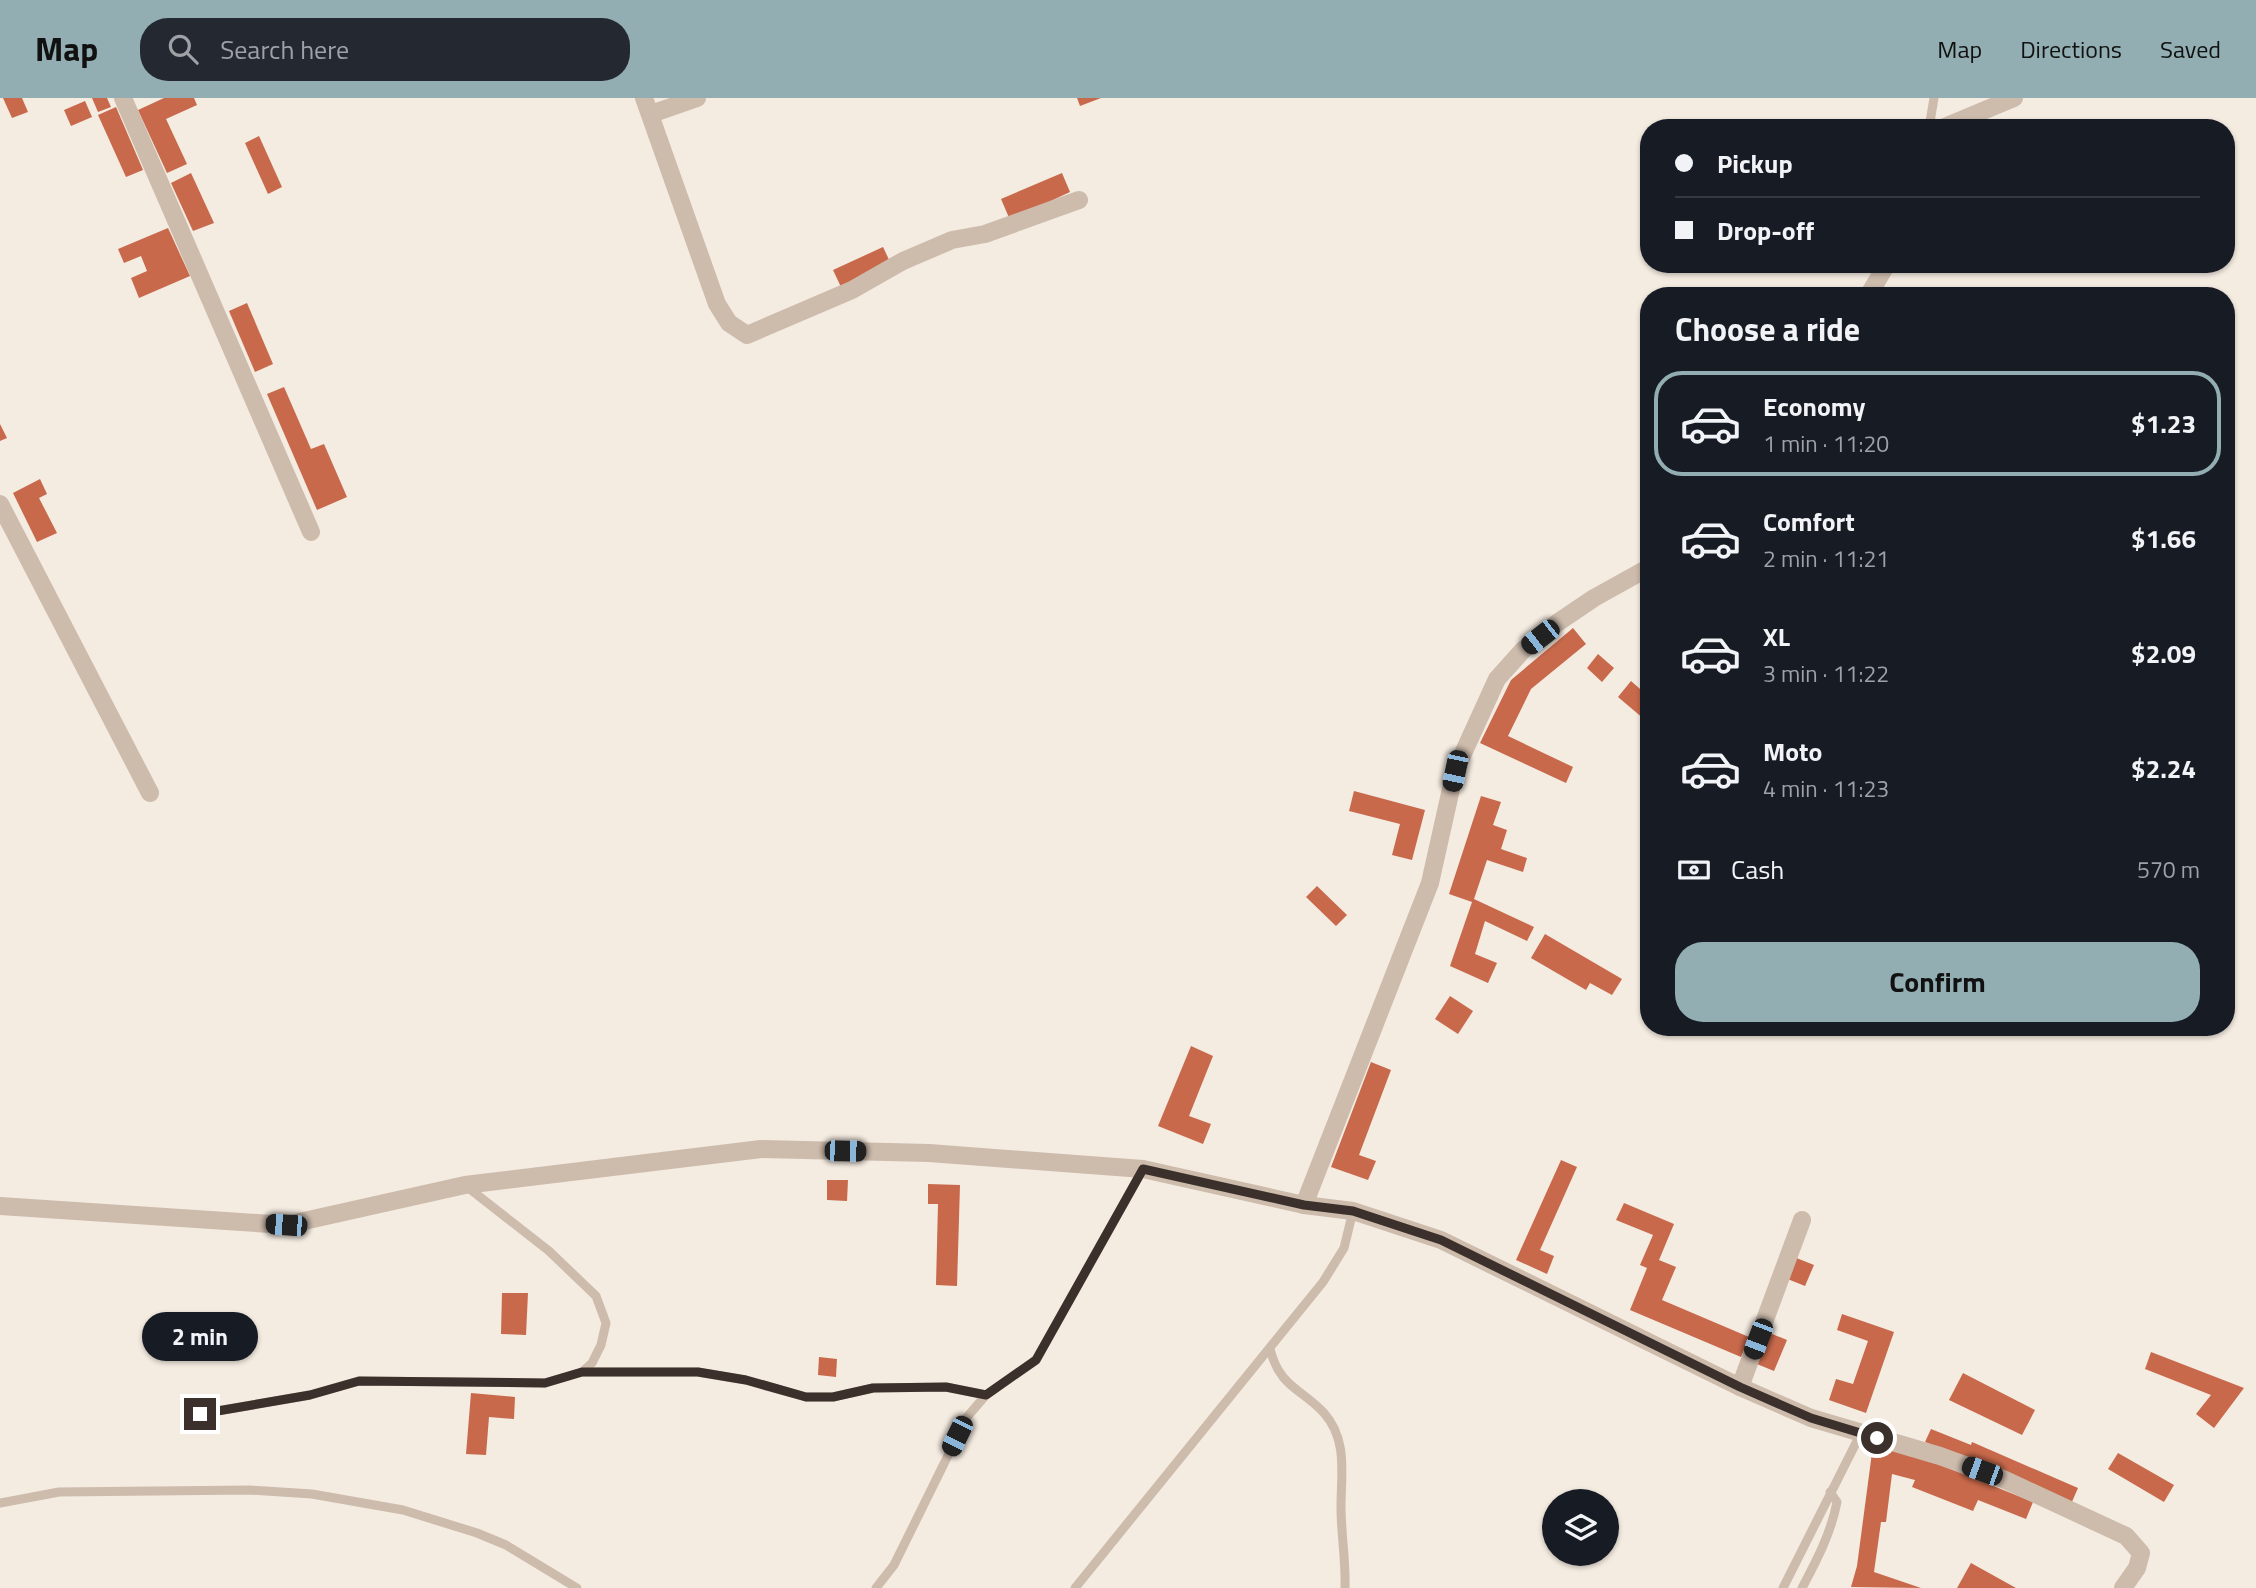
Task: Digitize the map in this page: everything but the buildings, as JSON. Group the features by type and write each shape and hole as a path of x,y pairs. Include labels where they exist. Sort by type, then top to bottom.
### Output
{"street":[{"path":"123,98 311,532"},
{"path":"697,98 647,106 717,304 729,323 747,335 852,290 903,261 952,240 985,234 1079,200"},
{"path":"1964,119 2014,98"},
{"path":"0,504 150,793"},
{"path":"1304,1205 1430,883 1455,771 1497,679 1522,650 1557,623 1594,598 1640,572"},
{"path":"0,1206 286,1225 465,1185 761,1149 929,1153 1143,1169 1304,1205 1353,1211 1441,1240 1740,1387 1811,1418 2003,1479 2126,1536 2141,1553 2137,1569 2123,1588"},
{"path":"1740,1387 1802,1220"}],"lane":[{"path":"1930,119 1934,98"},
{"path":"876,1588 894,1565 967,1417 986,1395 1036,1360 1143,1169"},
{"path":"465,1185 549,1251 596,1296 606,1323 601,1345 592,1363 582,1372"},
{"path":"1075,1588 1324,1282 1344,1248 1353,1211"},
{"path":"1270,1349 1280,1375 1324,1413 1337,1433 1343,1462 1341,1506 1345,1588"},
{"path":"200,1414 310,1395 359,1381 545,1383 582,1372 698,1372 746,1380 806,1397 833,1397 873,1388 946,1387 986,1395"},
{"path":"1783,1588 1861,1433"},
{"path":"0,1503 59,1492 250,1490 312,1494 403,1510 477,1533 506,1545 577,1588"},
{"path":"1802,1588 1824,1546 1835,1513 1837,1502 1830,1492"}],"route":[{"path":"200,1414 310,1395 359,1381 545,1383 582,1372 698,1372 746,1380 806,1397 833,1397 873,1388 946,1387 986,1395 1036,1360 1143,1169 1304,1205 1353,1211 1441,1240 1740,1387 1811,1418 1877,1438"}]}
